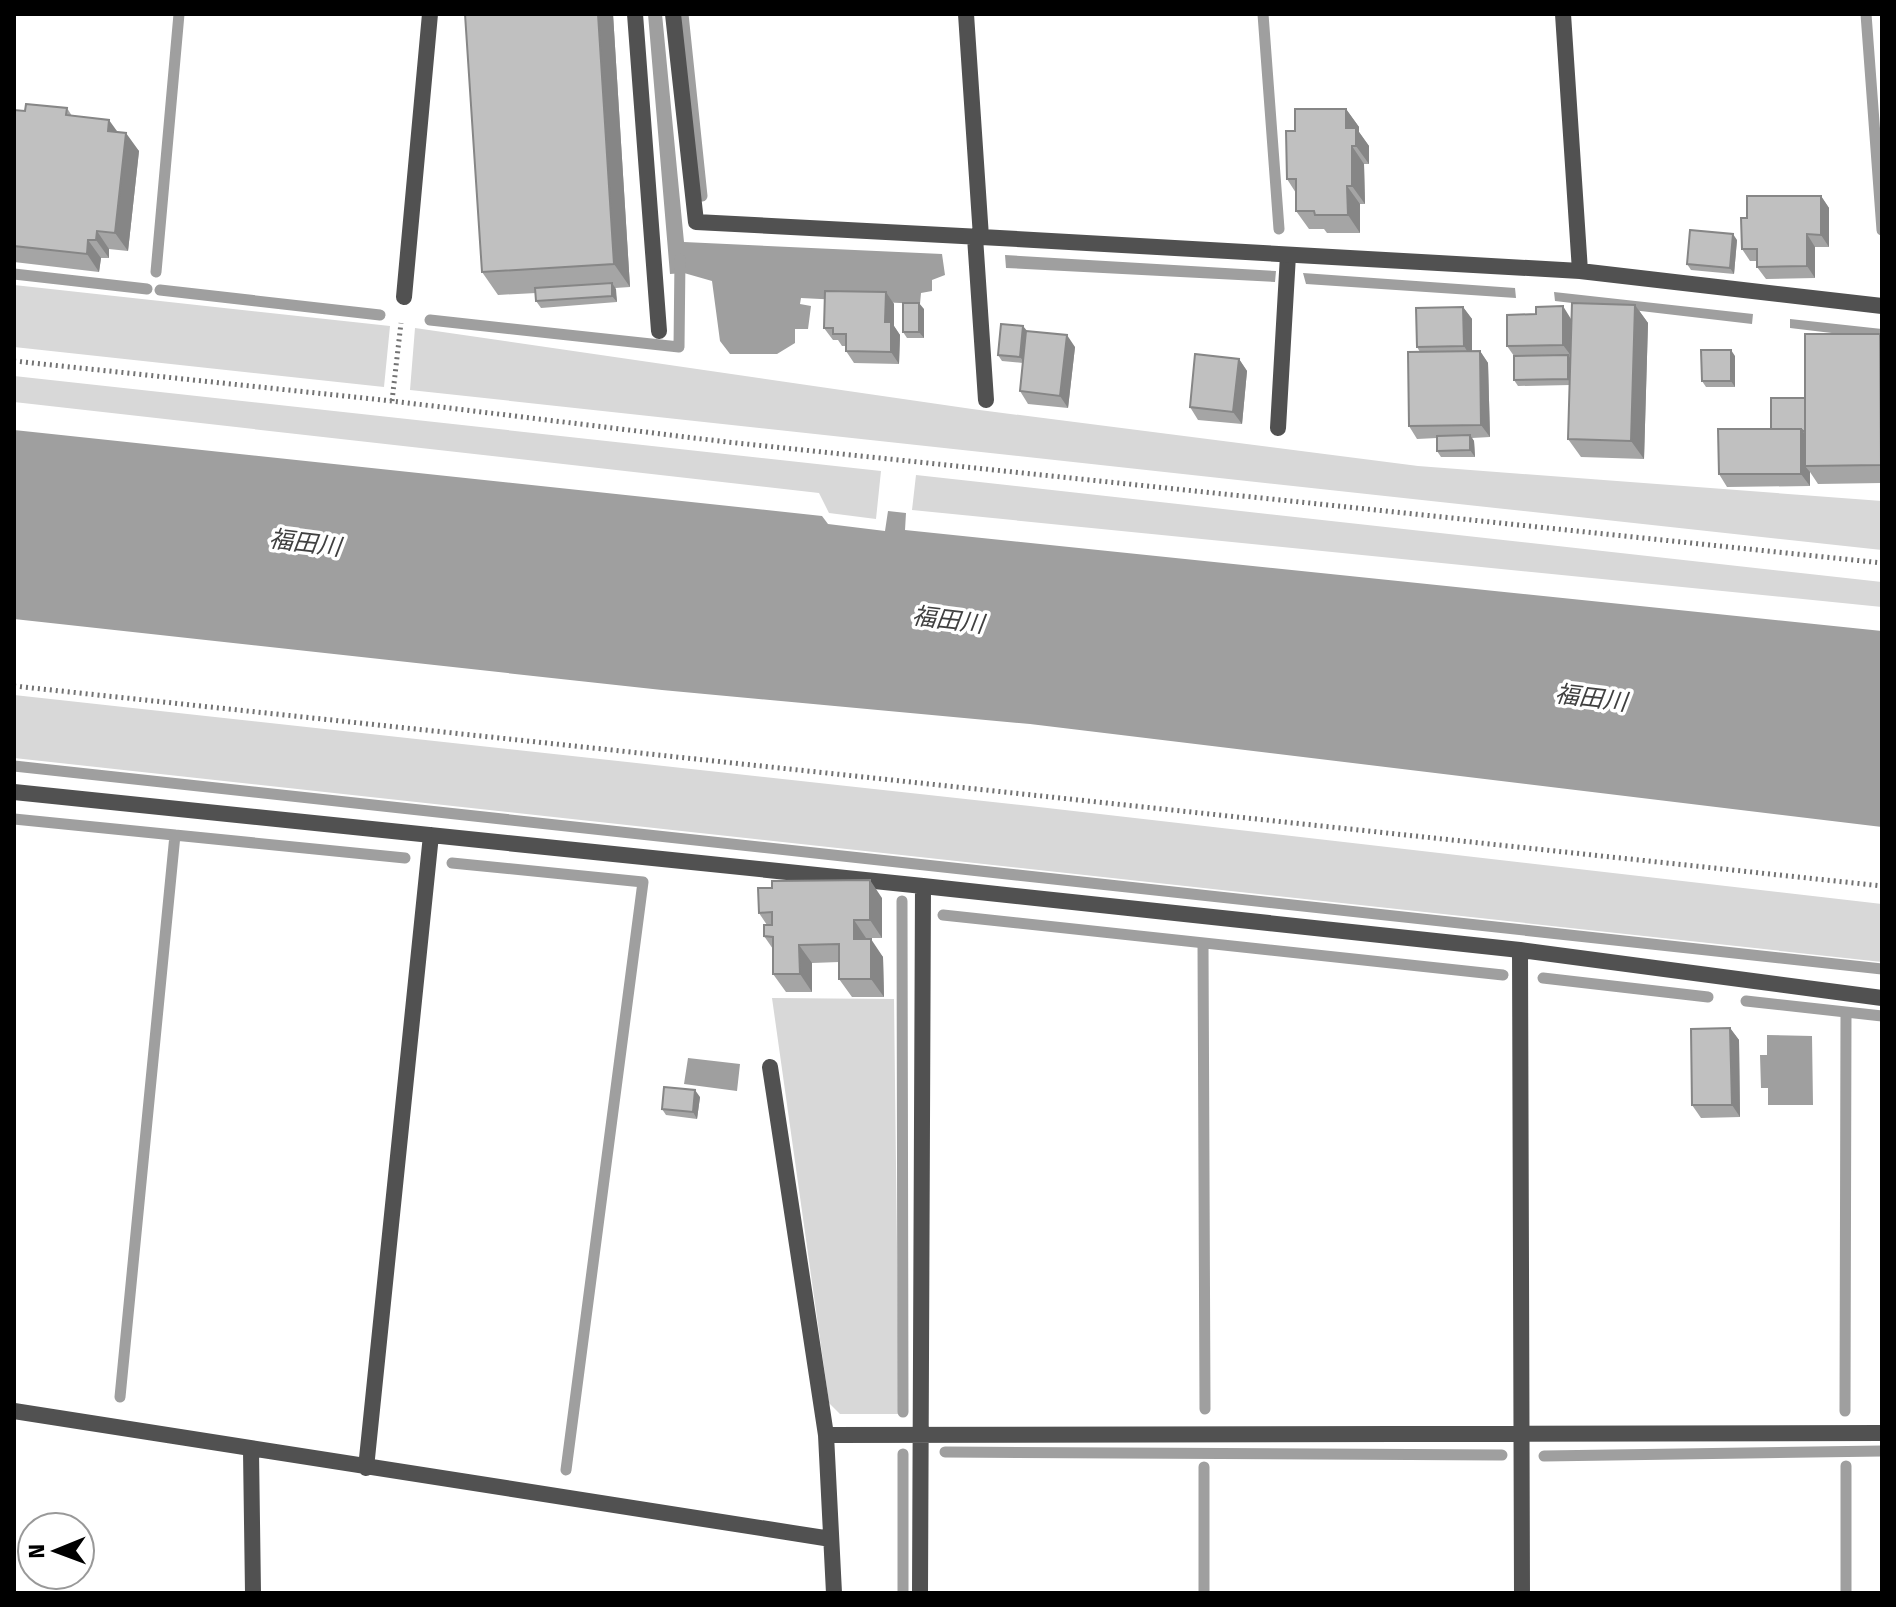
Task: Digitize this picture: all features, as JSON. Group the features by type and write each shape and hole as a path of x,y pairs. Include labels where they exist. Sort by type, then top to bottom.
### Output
{"street":[{"path":"404,297 430,14"},
{"path":"635,14 659,331"},
{"path":"673,14 696,222 1580,271 1882,306"},
{"path":"966,14 986,400"},
{"path":"1563,14 1580,271"},
{"path":"1278,428 1288,255"},
{"path":"14,792 1520,950 1882,998"},
{"path":"366,1468 431,835"},
{"path":"920,1593 923,886"},
{"path":"1520,950 1522,1593"},
{"path":"770,1067 826,1435 834,1593"},
{"path":"14,1411 251,1451 831,1539"},
{"path":"826,1435 1882,1433"},
{"path":"251,1451 253,1593"}],"path":[{"path":"392,401 404,297"},
{"path":"14,361 392,401 727,442 1882,563"},
{"path":"14,686 1882,886"}],"shaded area":[{"path":"14,285 390,326 384,387 14,347"},
{"path":"415,328 972,409 1418,466 1882,501 1882,550 410,390"},
{"path":"14,376 881,471 876,519 829,513 819,493 14,402"},
{"path":"916,475 1882,582 1882,607 912,510"},
{"path":"14,695 1030,806 1882,904 1882,962 14,758"},
{"path":"772,998 894,999 899,1414 840,1414 829,1403"}],"water":[{"path":"648,14 662,14 684,242 942,254 945,275 932,280 932,291 921,293 920,304 801,298 800,304 811,306 808,329 795,329 795,343 777,354 730,354 720,341 712,281 684,273 670,274"},
{"path":"1005,255 1276,271 1275,282 1006,268"},
{"path":"1303,273 1515,288 1516,298 1306,284"},
{"path":"1554,292 1753,314 1752,324 1555,301"},
{"path":"1790,319 1882,329 1882,339 1790,328"},
{"name":"福田川","path":"14,430 822,516 828,524 885,531 888,511 906,513 905,530 1882,631 1882,827 1030,724 662,690 14,619"},
{"path":"1767,1035 1812,1036 1813,1105 1768,1105 1768,1088 1761,1088 1760,1055 1767,1055"},
{"path":"688,1058 740,1064 737,1091 684,1084"}],"building":[{"path":"465,14 598,14 614,264 482,272"},
{"path":"26,104 67,108 66,115 109,120 108,131 126,133 115,233 97,231 96,240 88,240 87,254 14,246 14,110 25,111"},
{"path":"1295,109 1346,109 1346,128 1356,128 1356,146 1352,146 1352,186 1347,186 1348,215 1315,215 1314,211 1296,211 1296,179 1287,179 1286,131 1295,131"},
{"path":"1747,196 1821,196 1821,235 1807,234 1807,266 1757,267 1757,249 1742,249 1741,218 1747,218"},
{"path":"1690,230 1733,234 1730,268 1687,264"},
{"path":"612,283 612,296 536,301 535,288"},
{"path":"825,291 886,292 885,322 891,322 891,352 846,351 846,334 833,334 833,328 824,328"},
{"path":"903,303 919,303 919,332 903,332"},
{"path":"1572,303 1635,305 1631,441 1568,439"},
{"path":"1563,306 1563,345 1507,346 1507,315 1536,314 1536,307"},
{"path":"1463,307 1464,346 1417,347 1416,308"},
{"path":"1001,324 1023,326 1020,357 998,355"},
{"path":"1026,331 1067,335 1060,396 1020,391"},
{"path":"1805,334 1880,334 1881,465 1805,466"},
{"path":"1701,350 1731,350 1731,381 1702,381"},
{"path":"1480,351 1481,425 1409,426 1408,352"},
{"path":"1195,354 1239,359 1233,412 1190,407"},
{"path":"1568,355 1568,379 1514,380 1514,356"},
{"path":"1771,398 1805,398 1805,431 1771,429"},
{"path":"1718,429 1801,429 1801,474 1719,474"},
{"path":"1470,435 1470,450 1437,451 1437,436"},
{"path":"870,880 870,920 854,920 854,939 871,939 871,979 839,979 839,944 799,945 800,974 773,974 773,937 764,936 764,925 772,925 772,912 759,913 758,888 772,888 772,881"},
{"path":"1730,1028 1732,1105 1692,1105 1691,1029"},
{"path":"664,1087 695,1090 693,1112 662,1109"}],"waterway":[{"path":"156,272 179,14"},
{"path":"683,14 702,196"},
{"path":"1263,14 1279,229"},
{"path":"1866,14 1882,230"},
{"path":"430,320 679,347 680,259"},
{"path":"14,274 147,289"},
{"path":"160,290 380,315"},
{"path":"14,766 1882,969"},
{"path":"14,819 405,858"},
{"path":"120,1397 175,835"},
{"path":"452,863 643,882 566,1470"},
{"path":"902,901 903,1412"},
{"path":"943,915 1503,975"},
{"path":"1203,943 1205,1409"},
{"path":"1543,978 1708,997"},
{"path":"1746,1001 1882,1016"},
{"path":"1845,1411 1846,1012"},
{"path":"1544,1456 1882,1451"},
{"path":"945,1452 1502,1455"},
{"path":"903,1454 903,1593"},
{"path":"1846,1466 1846,1593"},
{"path":"1204,1467 1204,1593"}]}
